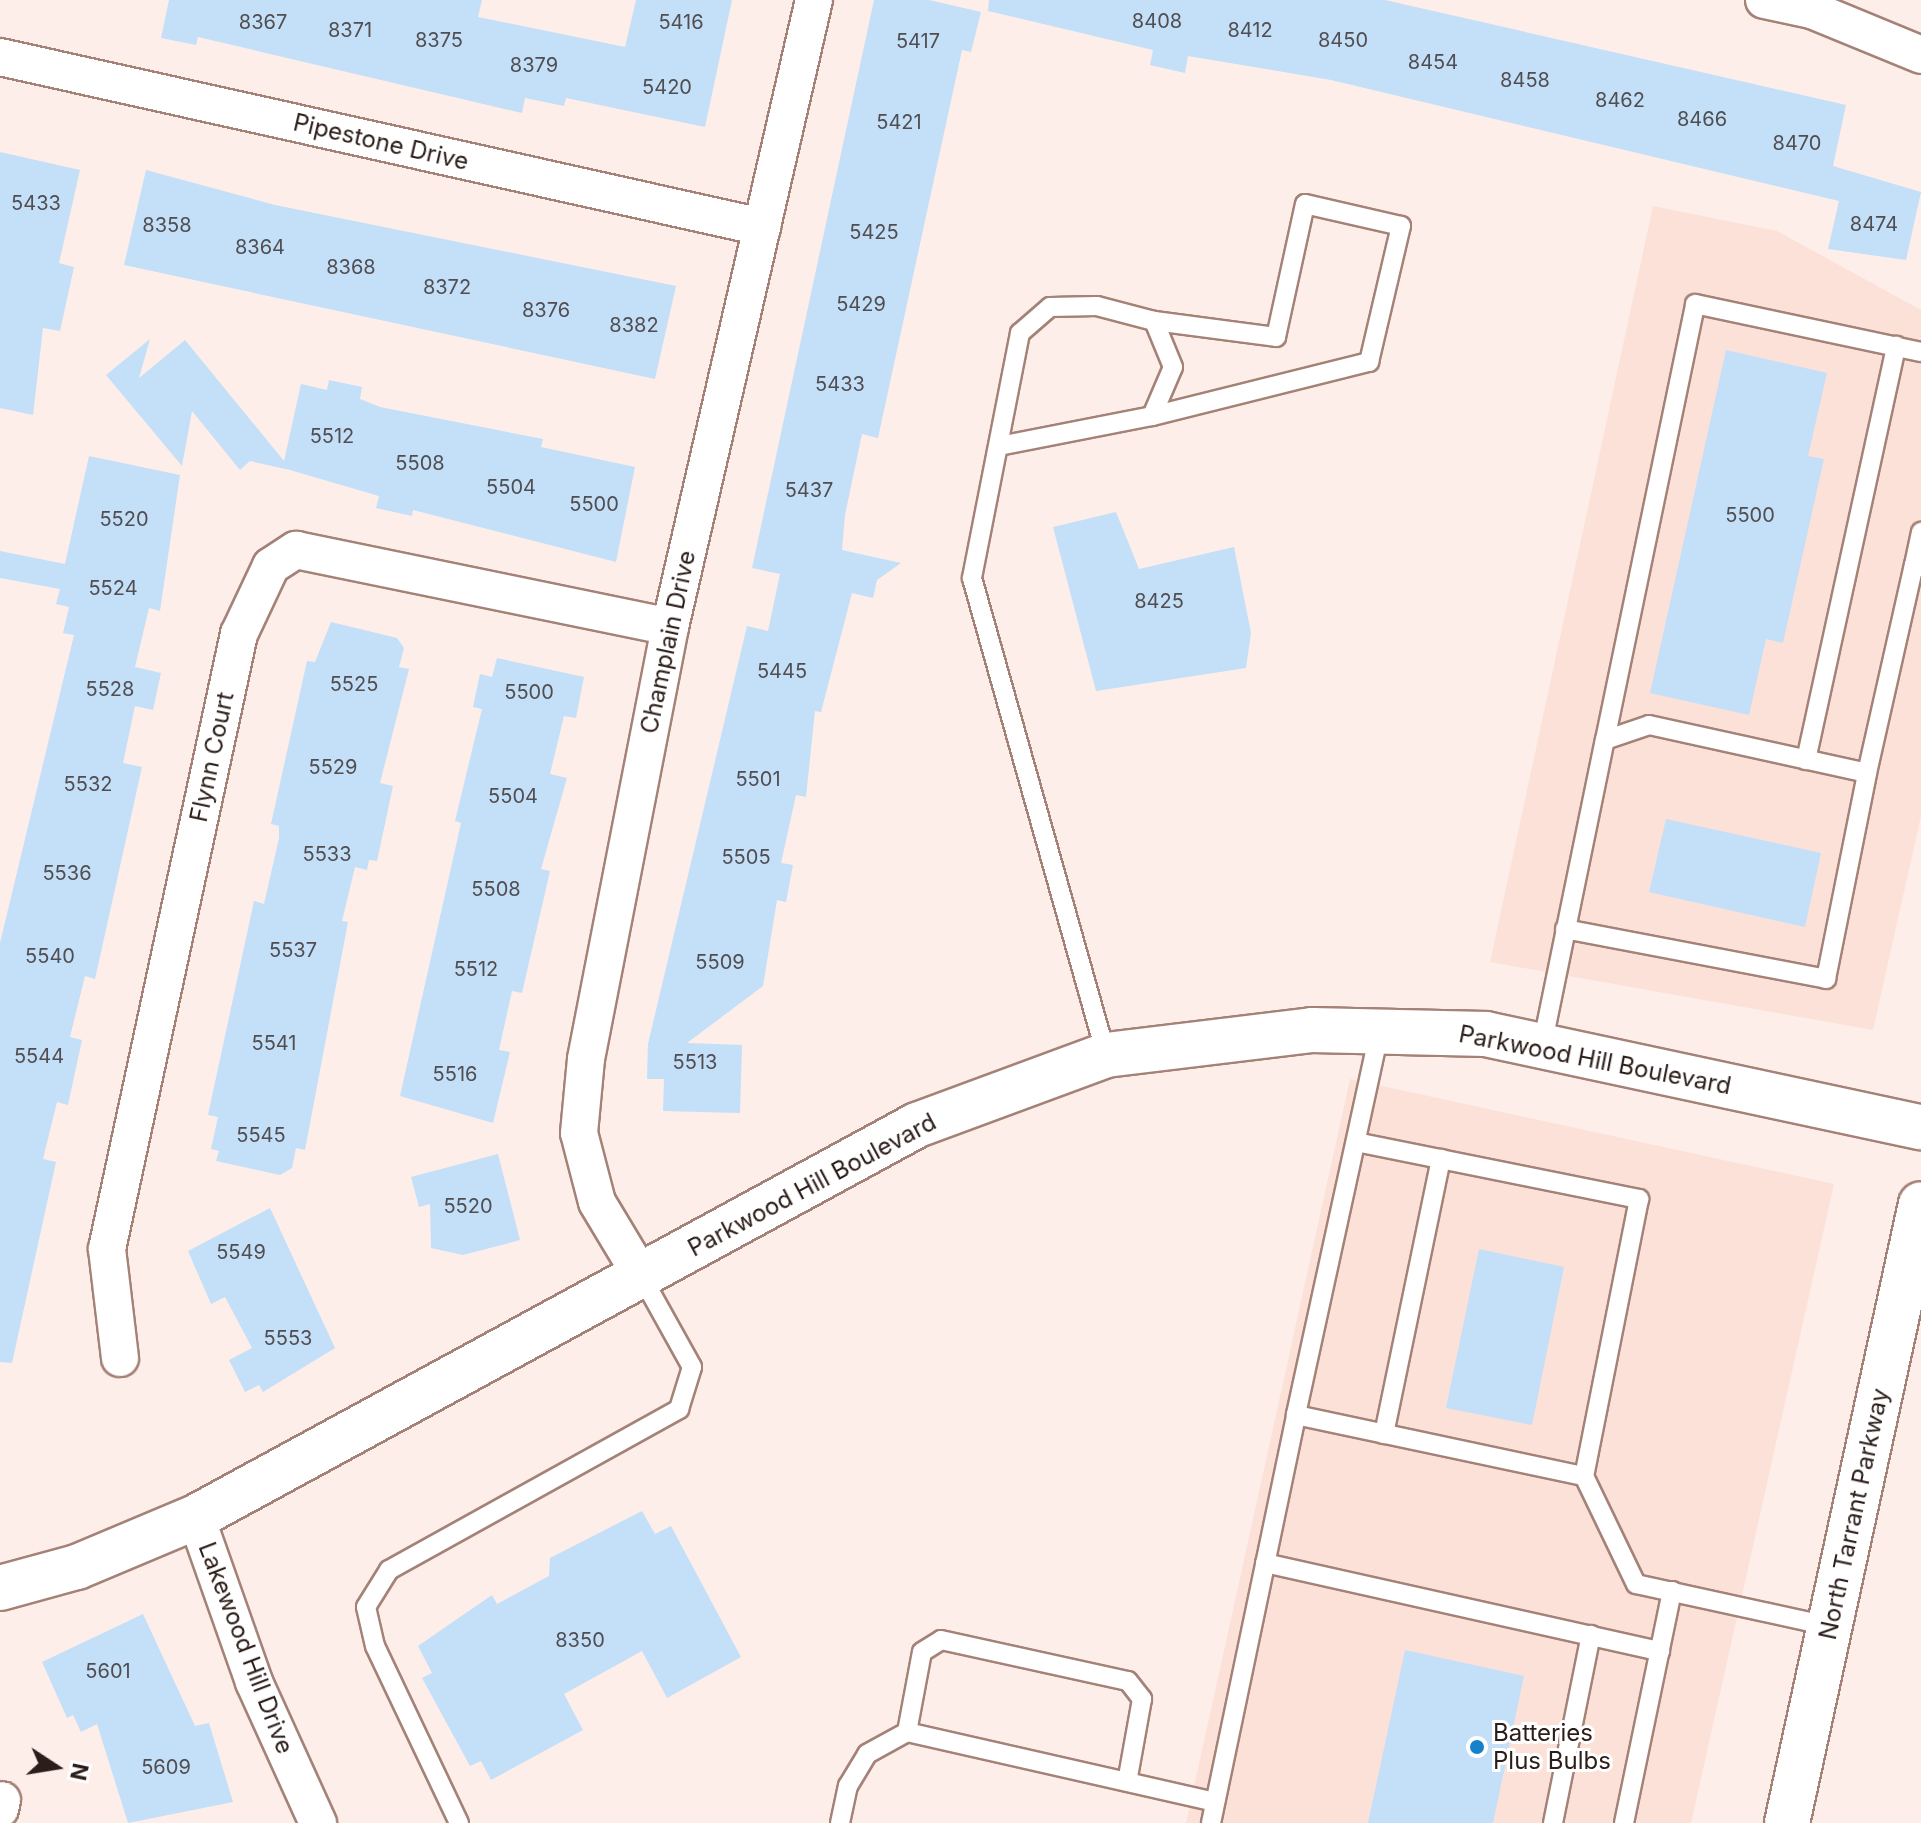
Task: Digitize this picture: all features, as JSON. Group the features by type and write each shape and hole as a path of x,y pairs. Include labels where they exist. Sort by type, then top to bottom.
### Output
{"street":[{"name":"Champlain Drive","path":"642,1277 597,1202 579,1133 594,1009 670,627 814,0"},
{"path":"1764,0 1812,10 1921,55"},
{"name":"Pipestone Drive","path":"0,57 762,227"},
{"name":"Flynn Court","path":"120,1358 107,1249 239,634 271,566 296,550 670,627"},
{"name":"Parkwood Hill Boulevard","path":"0,1588 77,1567 196,1517 917,1125 1106,1055 1380,1026 1542,1046 1921,1127"},
{"name":"North Tarrant Parkway","path":"1787,1823 1921,1204"},
{"name":"Lakewood Hill Drive","path":"196,1517 254,1682 318,1823"}],"lane":[{"path":"999,446 1152,416 1369,362 1401,226 1305,204 1276,337 1154,321 1097,306 1050,307 1020,333 972,578 1106,1055"},
{"path":"1542,1046 1695,304 1921,352"},
{"path":"1152,416 1173,367 1154,321"},
{"path":"1806,760 1896,346"},
{"path":"1565,929 1826,979 1867,773 1917,566 1921,532"},
{"path":"1605,740 1649,725 1867,773"},
{"path":"1211,1823 1380,1026"},
{"path":"1356,1142 1639,1199 1584,1476 1636,1584 1829,1626"},
{"path":"1384,1434 1441,1159"},
{"path":"459,1823 375,1646 366,1607 389,1570 679,1409 692,1367 642,1277"},
{"path":"1296,1415 1584,1476"},
{"path":"1265,1563 1660,1651"},
{"path":"1624,1823 1672,1591"},
{"path":"1553,1823 1591,1635"},
{"path":"907,1732 922,1652 941,1640 1128,1681 1142,1699 1127,1782"},
{"path":"840,1823 848,1786 867,1754 907,1732 1215,1802"}],"shaded area":[{"path":"1653,206 1777,231 1921,310 1921,816 1873,1030 1490,962"},
{"path":"1350,1079 1834,1184 1691,1823 1186,1823"}],"building":[{"path":"169,0 482,0 478,17 625,47 636,0 732,0 705,127 566,98 564,106 525,98 522,113 198,37 196,45 161,38"},
{"path":"874,0 929,0 981,12 971,52 962,50 878,438 862,434 845,515 842,550 901,563 877,580 873,598 852,593 821,712 815,711 806,797 796,795 781,863 793,865 786,902 777,900 763,986 687,1043 742,1045 740,1113 663,1111 664,1079 647,1079 648,1044 747,626 768,631 780,574 752,568"},
{"path":"989,0 1385,0 1846,105 1833,166 1921,192 1906,260 1828,249 1839,201 1331,80 1188,56 1185,73 1150,65 1153,50 988,11"},
{"path":"0,152 80,170 59,263 74,267 60,331 43,328 33,415 0,408"},
{"path":"146,170 275,205 676,286 655,379 124,265"},
{"path":"150,339 139,378 185,340 284,461 301,384 327,390 329,380 362,387 360,399 380,407 543,439 541,447 635,467 616,562 413,510 412,516 376,508 379,496 290,470 250,461 240,470 192,411 182,466 106,375"},
{"path":"1726,350 1827,373 1808,456 1824,459 1783,643 1766,639 1749,715 1650,693"},
{"path":"89,456 180,475 160,611 149,608 135,667 161,673 153,710 135,706 123,763 142,767 95,979 85,976 70,1037 82,1040 68,1105 57,1102 43,1159 56,1162 12,1363 0,1362 0,943 74,635 63,633 69,607 56,604 60,589 0,578 0,551 65,564"},
{"path":"1116,512 1139,569 1234,547 1251,633 1246,668 1096,691 1053,527"},
{"path":"331,622 397,638 404,648 399,667 409,669 380,783 393,786 377,861 369,860 367,870 355,867 342,921 348,922 305,1150 296,1148 292,1168 280,1175 216,1161 219,1151 211,1149 218,1117 208,1115 254,901 264,904 279,838 279,826 271,824 307,661 315,662"},
{"path":"497,658 584,677 576,718 564,716 550,774 567,778 541,869 550,871 522,993 512,991 499,1050 510,1052 493,1123 400,1096 461,823 455,821 482,709 473,707 480,674 492,677"},
{"path":"1666,819 1821,853 1805,927 1649,892"},
{"path":"498,1154 520,1240 463,1255 431,1248 430,1204 419,1207 411,1177"},
{"path":"270,1208 335,1348 263,1392 259,1385 245,1392 229,1360 252,1348 225,1297 211,1304 188,1251"},
{"path":"1479,1249 1564,1267 1532,1425 1446,1408"},
{"path":"642,1511 655,1534 671,1526 741,1657 667,1698 642,1651 564,1694 583,1730 491,1780 481,1761 470,1766 422,1678 432,1673 418,1646 492,1595 497,1604 549,1576 550,1558"},
{"path":"143,1614 195,1726 209,1723 233,1802 128,1823 97,1724 81,1732 73,1715 67,1718 42,1662"},
{"path":"1405,1650 1524,1676 1493,1823 1368,1823"}],"place":[{"name":"Batteries Plus Bulbs","path":"1477,1747"}]}
